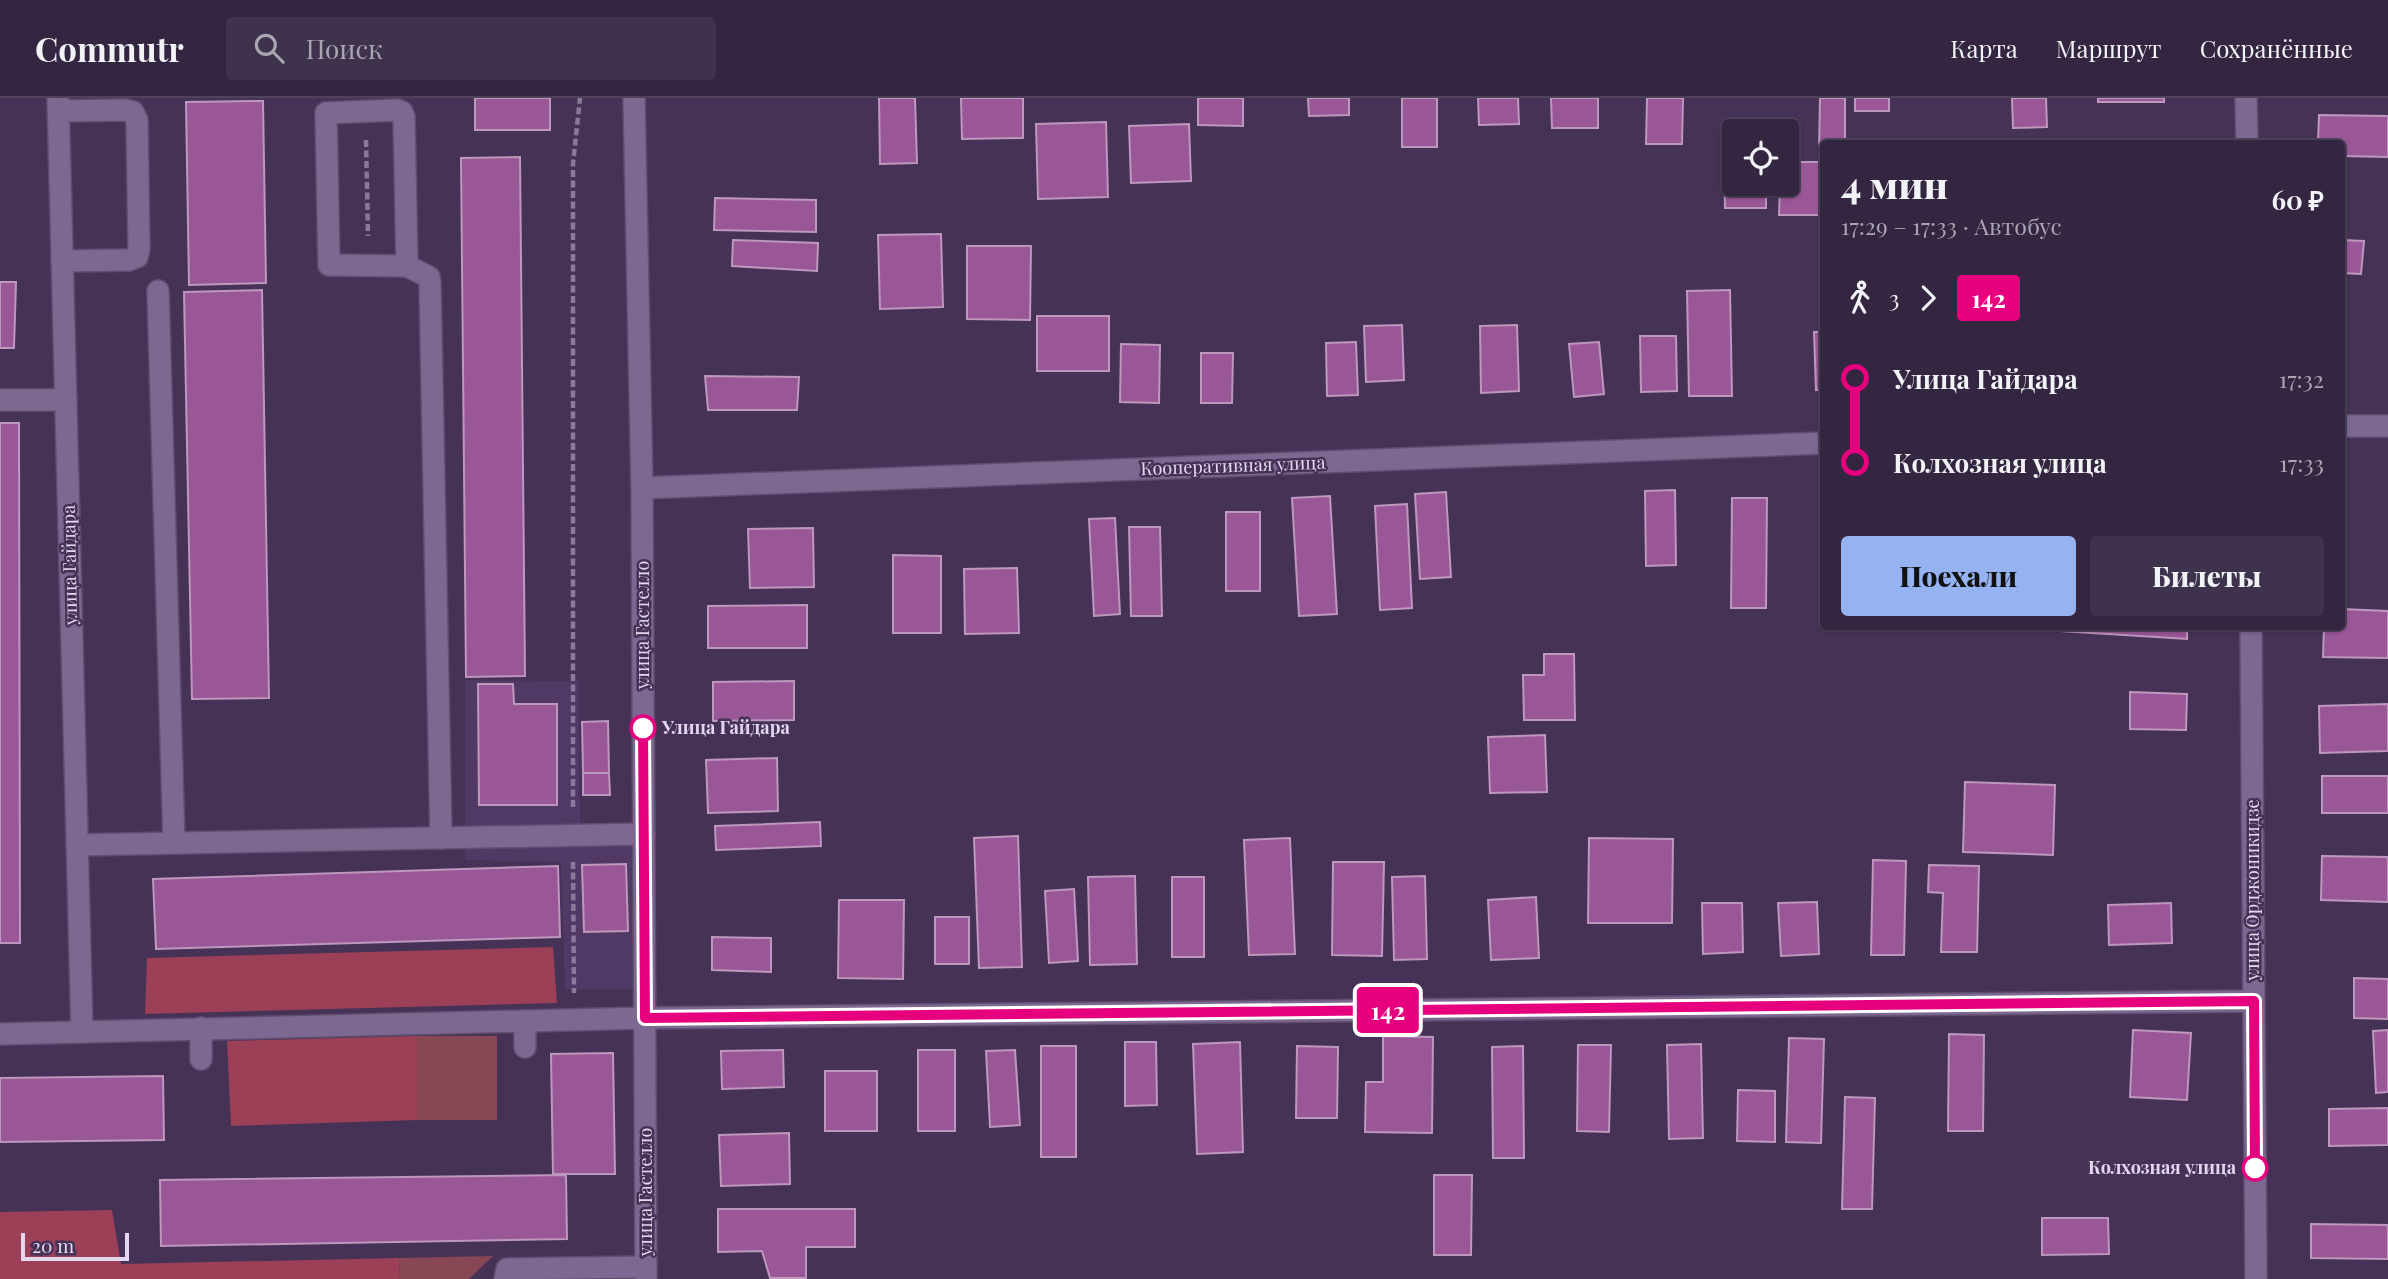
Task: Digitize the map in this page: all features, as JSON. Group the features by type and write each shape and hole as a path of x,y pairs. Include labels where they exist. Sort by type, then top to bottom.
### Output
{"street":[{"name":"улица Гастелло","path":"634,98 642,488 646,1273"},
{"path":"2246,98 2247,140"},
{"path":"58,104 125,110 133,112 137,120 139,249 136,257 129,260 62,261"},
{"name":"улица Гайдара","path":"58,104 82,1032"},
{"path":"407,266 402,111 326,113 328,261 334,267 407,266 429,276 441,838"},
{"path":"158,291 174,843"},
{"path":"0,400 66,400"},
{"path":"2345,426 2388,426"},
{"name":"Кооперативная улица","path":"642,488 1820,443"},
{"name":"улица Орджоникидзе","path":"2252,630 2256,1279"},
{"path":"77,845 644,834"},
{"path":"0,1034 574,1019 2254,1001"},
{"path":"525,1021 525,1047"},
{"path":"201,1028 201,1059"},
{"path":"505,1279 508,1269 646,1273"}],"path":[{"path":"574,1019 573,164 580,98"},
{"path":"366,111 368,266"}],"shaded area":[{"path":"465,680 578,681 580,825 631,825 635,989 565,989 561,862 465,860"},
{"path":"553,947 557,1003 145,1014 147,958"},
{"path":"417,1036 497,1036 497,1120 417,1120"},
{"path":"417,1036 417,1120 231,1126 227,1041"},
{"path":"112,1210 121,1264 399,1258 400,1279 0,1279 0,1212"},
{"path":"493,1256 469,1279 400,1279 399,1258"}],"building":[{"path":"475,98 550,98 550,130 475,130"},
{"path":"879,98 915,98 917,163 880,164"},
{"path":"961,98 1023,98 1023,138 962,139"},
{"path":"1198,98 1243,98 1243,126 1198,125"},
{"path":"1308,98 1349,98 1349,115 1309,116"},
{"path":"1402,98 1437,98 1437,147 1402,147"},
{"path":"1478,98 1518,98 1519,124 1479,125"},
{"path":"1551,98 1598,98 1598,128 1552,128"},
{"path":"1647,98 1683,98 1682,144 1646,144"},
{"path":"1820,98 1845,98 1845,140 1820,140 1819,150"},
{"path":"1855,98 1889,98 1889,111 1855,111"},
{"path":"2012,98 2046,98 2047,127 2013,128"},
{"path":"2098,98 2164,98 2164,102 2098,102"},
{"path":"263,101 266,283 189,285 186,102"},
{"path":"2319,115 2388,116 2388,157 2345,156 2345,140 2318,140"},
{"path":"1106,122 1108,197 1038,199 1036,124"},
{"path":"1189,124 1191,181 1131,183 1129,126"},
{"path":"520,157 525,676 466,677 461,158"},
{"path":"1799,162 1820,162 1820,215 1779,215 1780,196 1799,196"},
{"path":"1725,196 1766,196 1766,208 1725,208"},
{"path":"715,198 816,200 816,232 714,230"},
{"path":"941,234 943,307 880,309 878,235"},
{"path":"733,240 818,243 817,271 732,266"},
{"path":"2345,240 2364,241 2361,274 2345,273"},
{"path":"967,246 1031,246 1030,320 967,319"},
{"path":"0,282 16,282 14,348 0,348"},
{"path":"262,290 269,698 192,699 184,292"},
{"path":"1730,290 1732,396 1689,396 1687,291"},
{"path":"1037,316 1109,316 1109,371 1037,371"},
{"path":"1402,325 1404,380 1366,382 1364,326"},
{"path":"1517,325 1519,391 1481,393 1480,326"},
{"path":"1814,332 1820,332 1820,390 1816,390"},
{"path":"1640,336 1676,336 1677,391 1641,392"},
{"path":"1356,342 1358,395 1327,396 1326,343"},
{"path":"1599,342 1604,394 1574,397 1569,344"},
{"path":"1121,344 1160,345 1159,403 1120,402"},
{"path":"1201,353 1233,353 1232,403 1201,403"},
{"path":"705,376 799,377 797,410 708,410"},
{"path":"0,423 19,423 20,943 0,943"},
{"path":"1675,490 1676,565 1646,566 1645,491"},
{"path":"1446,492 1451,577 1420,579 1415,494"},
{"path":"1330,496 1337,614 1299,616 1292,498"},
{"path":"1732,498 1767,498 1766,608 1731,608"},
{"path":"1407,504 1412,608 1380,610 1375,506"},
{"path":"1226,512 1260,512 1260,591 1226,591"},
{"path":"1115,518 1120,614 1094,616 1089,519"},
{"path":"1129,527 1160,527 1162,616 1131,616"},
{"path":"813,528 814,587 750,588 748,529"},
{"path":"893,555 941,556 941,633 893,633"},
{"path":"1017,568 1019,633 965,634 964,569"},
{"path":"807,605 807,648 708,648 708,606"},
{"path":"2345,609 2388,611 2388,658 2323,657 2324,630 2345,630"},
{"path":"2187,630 2187,639 2060,631"},
{"path":"1544,654 1574,654 1575,720 1524,720 1523,675 1544,675"},
{"path":"794,681 794,720 713,721 713,682"},
{"path":"478,684 513,684 514,704 557,704 557,805 479,805"},
{"path":"2130,692 2187,694 2186,730 2130,729"},
{"path":"2388,704 2388,751 2320,753 2319,706"},
{"path":"608,721 609,773 583,773 582,722"},
{"path":"1545,735 1547,792 1490,793 1488,737"},
{"path":"777,758 778,811 708,813 706,760"},
{"path":"583,773 609,773 610,795 583,795"},
{"path":"2322,776 2388,776 2388,813 2322,813"},
{"path":"1965,782 2055,785 2053,855 1963,852"},
{"path":"820,822 821,846 716,850 715,826"},
{"path":"1018,836 1022,967 979,968 974,838"},
{"path":"1290,838 1295,954 1249,955 1244,840"},
{"path":"1589,838 1673,839 1672,923 1588,923"},
{"path":"2322,856 2388,857 2388,902 2321,900"},
{"path":"1873,860 1906,861 1904,955 1871,955"},
{"path":"1333,862 1384,862 1382,956 1332,955"},
{"path":"626,864 628,931 584,932 582,865"},
{"path":"1929,865 1979,866 1977,952 1941,952 1943,893 1928,892"},
{"path":"558,866 560,937 156,949 153,879"},
{"path":"1135,876 1137,964 1090,965 1088,877"},
{"path":"1425,876 1427,959 1394,960 1392,877"},
{"path":"1172,877 1204,877 1204,957 1172,957"},
{"path":"1074,889 1078,961 1049,963 1045,891"},
{"path":"1536,897 1539,958 1491,960 1488,900"},
{"path":"839,900 904,900 903,979 838,978"},
{"path":"1817,902 1819,954 1781,956 1778,903"},
{"path":"1702,903 1742,903 1743,952 1703,954"},
{"path":"2171,903 2172,943 2109,945 2108,905"},
{"path":"935,917 969,917 969,964 935,964"},
{"path":"712,937 771,938 771,972 712,970"},
{"path":"2354,978 2388,979 2388,1019 2354,1018"},
{"path":"2133,1030 2191,1033 2187,1100 2130,1097"},
{"path":"2388,1030 2388,1092 2376,1093 2373,1031"},
{"path":"1949,1034 1984,1035 1983,1131 1948,1131"},
{"path":"1383,1036 1433,1037 1432,1133 1365,1132 1366,1082 1383,1082"},
{"path":"1789,1038 1824,1039 1821,1143 1786,1142"},
{"path":"1125,1042 1156,1042 1157,1105 1125,1106"},
{"path":"1240,1042 1243,1152 1197,1154 1193,1044"},
{"path":"1701,1044 1703,1138 1669,1139 1667,1045"},
{"path":"1578,1045 1611,1045 1609,1132 1577,1131"},
{"path":"1041,1046 1076,1046 1076,1157 1041,1157"},
{"path":"1297,1046 1338,1047 1337,1118 1296,1118"},
{"path":"1523,1046 1524,1158 1493,1158 1492,1047"},
{"path":"783,1050 784,1087 722,1089 721,1051"},
{"path":"918,1050 955,1050 955,1131 918,1131"},
{"path":"1015,1050 1020,1125 990,1127 986,1051"},
{"path":"613,1053 615,1174 553,1174 551,1054"},
{"path":"825,1071 877,1071 877,1131 825,1131"},
{"path":"163,1076 164,1140 0,1142 0,1078"},
{"path":"1738,1090 1775,1091 1775,1142 1737,1141"},
{"path":"1845,1097 1875,1098 1872,1209 1842,1209"},
{"path":"2388,1108 2388,1145 2329,1146 2329,1109"},
{"path":"789,1133 790,1184 721,1186 719,1135"},
{"path":"566,1175 567,1239 161,1246 160,1180"},
{"path":"1434,1175 1472,1175 1471,1255 1434,1255"},
{"path":"718,1209 855,1209 855,1247 806,1247 806,1278 770,1278 762,1251 718,1252"},
{"path":"2042,1218 2108,1218 2109,1254 2042,1255"},
{"path":"2311,1224 2388,1225 2388,1259 2311,1258"}],"bus line":[{"name":"142","path":"643,728 645,1018 2254,1001 2255,1168"}],"place":[{"name":"Улица Гайдара","path":"643,728"},
{"name":"Колхозная улица","path":"2255,1168"}]}
